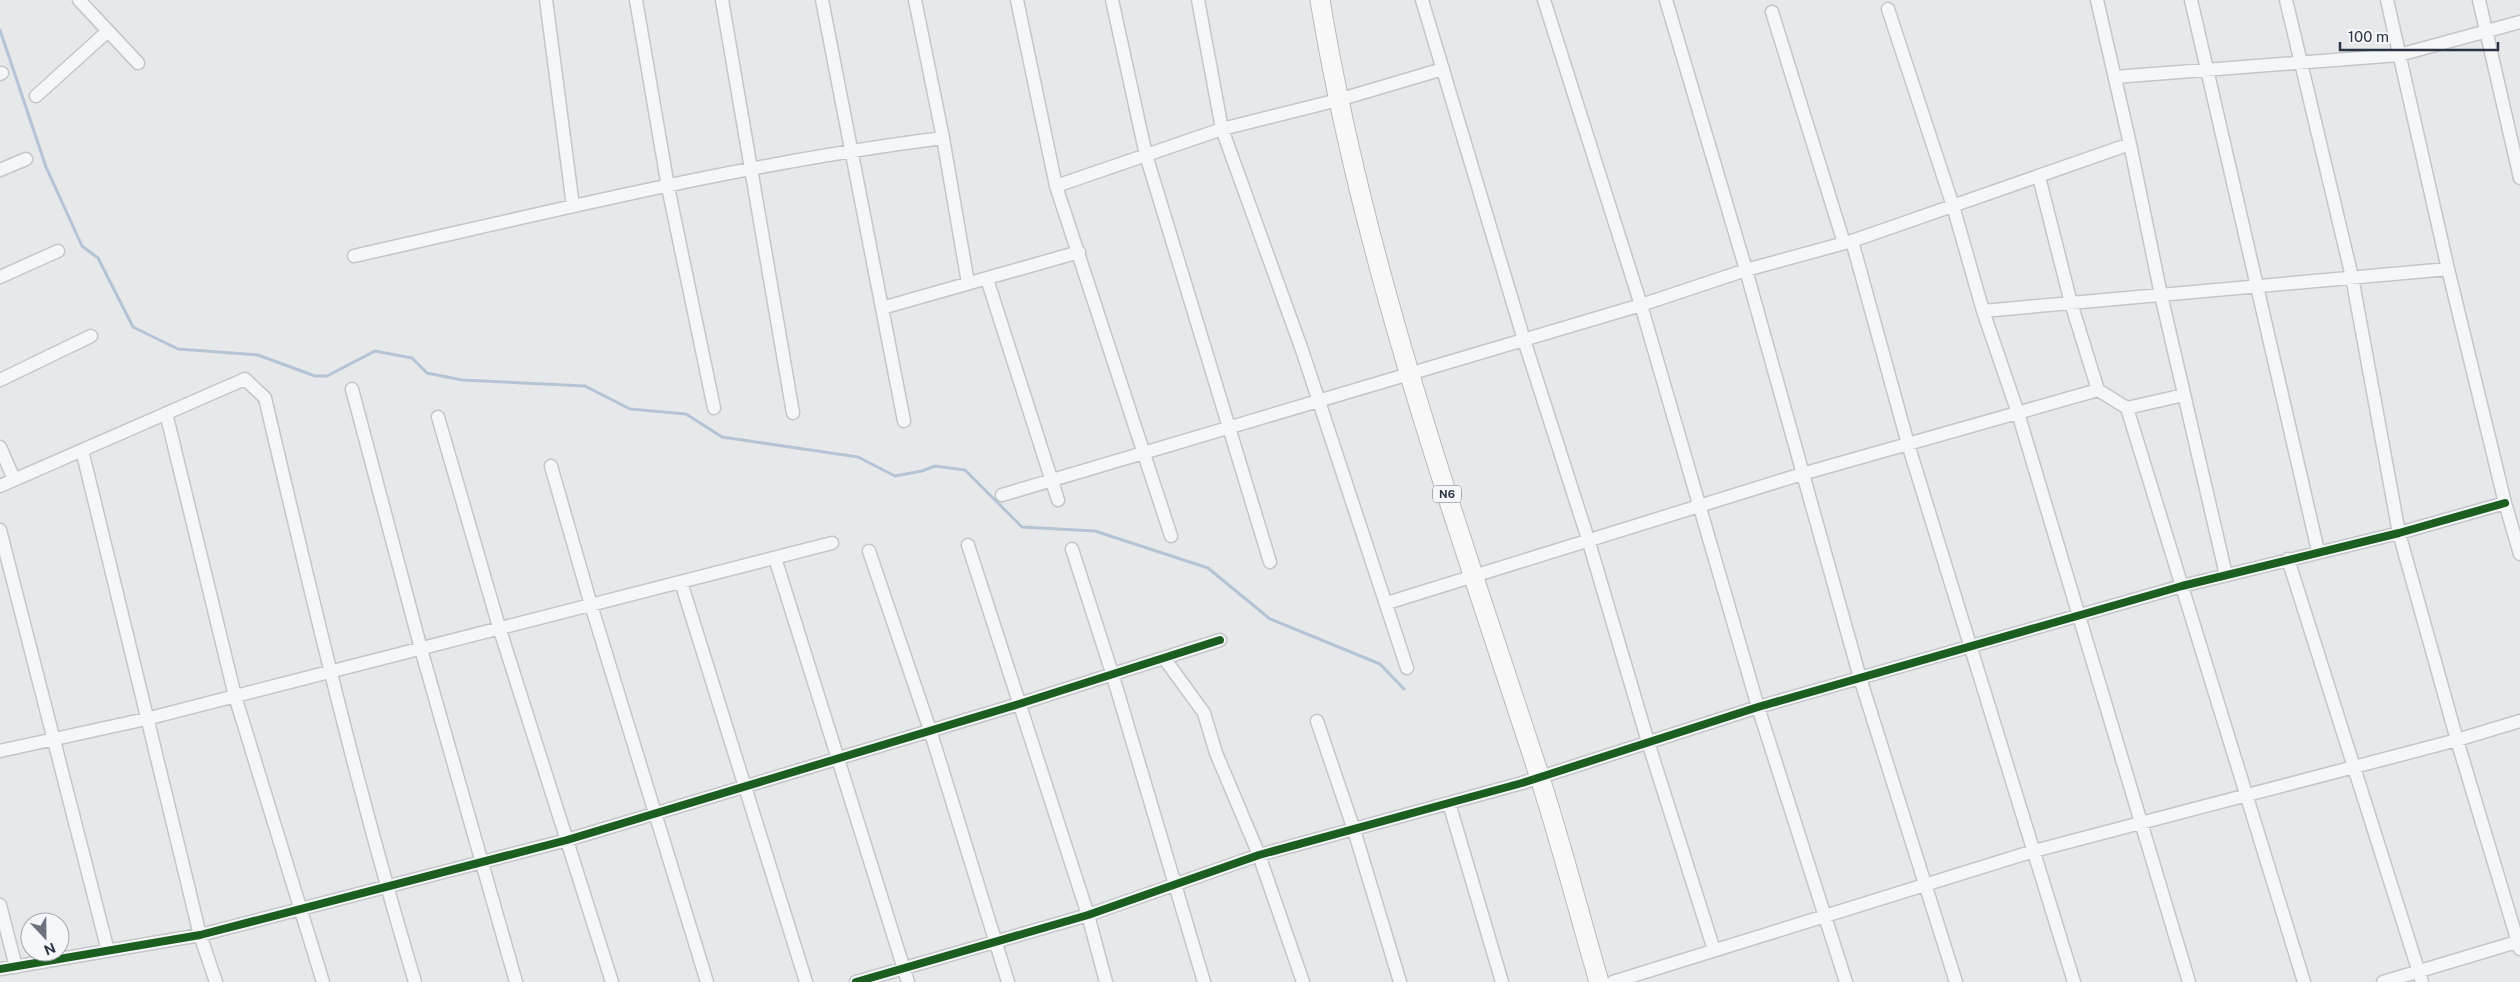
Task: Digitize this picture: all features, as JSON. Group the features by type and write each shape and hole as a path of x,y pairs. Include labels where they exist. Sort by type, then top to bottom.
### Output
{"highway":[{"name":"N6","path":"1320,0 1338,100 1393,320 1472,574 1540,777 1600,982"}],"street":[{"path":"79,0 138,63"},
{"path":"546,0 573,206"},
{"path":"636,0 668,187 714,408"},
{"path":"722,0 793,413"},
{"path":"822,0 904,421"},
{"path":"915,0 943,138 968,283"},
{"path":"1016,0 1056,186 1144,451 1170,536"},
{"path":"1112,0 1146,155 1270,562"},
{"path":"1198,0 1222,128 1319,400 1407,668"},
{"path":"1422,0 1524,340 1588,539 1648,742 1714,950"},
{"path":"1544,0 1641,305 1701,505 1758,707 1846,982"},
{"path":"1666,0 1746,270 1860,678 1956,982"},
{"path":"2097,0 2130,144 2161,295 2226,575"},
{"path":"2191,0 2206,72 2318,551"},
{"path":"2286,0 2352,278 2399,533 2457,740 2519,944 2420,977 2383,982"},
{"path":"2387,0 2448,269 2504,503 2520,554"},
{"path":"2479,0 2520,178"},
{"path":"1888,9 1952,206 1983,311 2018,413 2189,982"},
{"path":"1772,12 1848,242 1968,646 2074,982"},
{"path":"2115,77 2206,72 2399,55 2520,22"},
{"path":"36,96 108,31"},
{"path":"1056,186 1222,128 1338,100 1443,68"},
{"path":"354,256 752,167 850,150 943,138"},
{"path":"1002,495 1228,426 1410,375 1641,305 1746,270 1848,242 2130,144"},
{"path":"0,170 26,159"},
{"path":"2039,177 2072,303 2098,390 2126,408 2248,796 2304,982"},
{"path":"0,277 58,251"},
{"path":"882,308 1079,252"},
{"path":"1983,311 2448,269"},
{"path":"987,279 1058,500"},
{"path":"0,380 91,336"},
{"path":"0,486 245,379 265,398 329,672 386,887 415,982"},
{"path":"352,389 421,649 516,982"},
{"path":"1387,603 1472,574 1802,474 2098,390"},
{"path":"2126,408 2184,395"},
{"path":"166,413 235,696 323,982"},
{"path":"438,417 499,627 612,982"},
{"path":"0,447 14,479"},
{"path":"82,450 200,935 216,982"},
{"path":"550,466 707,982"},
{"path":"856,982 1088,915 1259,855 1540,777 1758,707 1968,646 2080,617 2182,586 2318,551 2399,533 2504,503"},
{"path":"0,530 108,951"},
{"path":"0,752 146,719 832,543"},
{"path":"968,546 1088,915 1106,982"},
{"path":"1072,549 1112,673 1204,982"},
{"path":"869,551 930,730 1008,982"},
{"path":"775,558 908,982"},
{"path":"2288,559 2420,977"},
{"path":"681,582 806,982"},
{"path":"0,970 200,935 567,840 1019,704 1220,640"},
{"path":"1164,658 1204,713 1216,753 1259,855 1303,982"},
{"path":"1317,721 1354,830 1400,982"},
{"path":"1613,982 2034,851 2354,768 2520,721"},
{"path":"1449,803 1502,982"},
{"path":"0,905 16,967"}],"waterway":[{"path":"0,30 46,167 82,246 98,258 133,327 178,349 258,355 315,376 327,376 375,351 412,358 427,373 462,380 585,386 630,409 686,414 722,437 858,457 895,476 922,471 935,466 965,470 1022,527 1095,531 1208,568 1270,619 1380,664 1404,689"}],"cycle path":[{"path":"856,982 1088,915 1259,855 1522,783 1758,707 2182,586 2399,533 2505,503"},
{"path":"0,969 200,935 567,840 1019,704 1220,640"}]}
